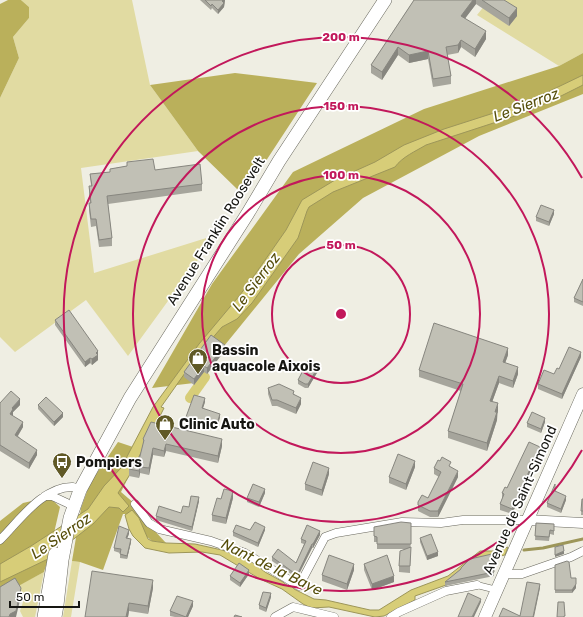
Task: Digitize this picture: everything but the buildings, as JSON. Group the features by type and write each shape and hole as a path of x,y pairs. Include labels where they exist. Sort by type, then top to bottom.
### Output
{"main road":[{"path":"279,161 385,0"},
{"name":"Avenue Franklin Roosevelt","path":"44,617 66,522 67,503 73,487 124,395 240,211 279,161"},
{"name":"Avenue Franklin Roosevelt","path":"66,522 80,490 130,398 248,213 279,161"},
{"name":"Avenue de Saint-Simond","path":"485,617 583,394"},
{"name":"Avenue Franklin Roosevelt","path":"55,617 57,605 57,562"}],"street":[{"path":"0,540 42,496 66,487 73,487"},
{"path":"42,496 52,496 67,503"},
{"path":"135,504 149,523 159,529 211,541 245,553 299,586 325,537 336,533 402,522 441,523 463,520 527,520 583,523"},
{"path":"504,574 522,574 571,558 583,551"},
{"path":"391,617 446,591 477,585 497,590"},
{"path":"275,617 293,607 334,617"}],"shaded area":[{"path":"8,0 21,0 29,7 29,18 13,37 19,58 0,98 0,4"},
{"path":"21,0 132,0 150,85 198,151 81,168 94,273 216,235 128,356 86,300 15,352 0,337 0,98 19,58 13,37 29,18 29,7"},
{"path":"489,0 583,0 583,53 559,66 477,15"},
{"path":"583,53 583,94 479,136 363,198 299,254 194,383 152,388 212,284 293,172 424,109 559,66"},
{"path":"235,73 317,83 258,173 237,189 198,151 150,85"},
{"path":"118,442 142,450 121,492 135,504 153,529 166,543 152,541 146,536 141,523 127,514 123,514 103,570 80,562 72,561 81,508 90,483"},
{"path":"49,497 60,507 44,572 0,596 0,521 23,503"},
{"path":"72,561 80,562 71,617 63,617"},
{"path":"44,572 35,617 23,617 20,611 24,599 19,585"}],"water":[{"name":"Le Sierroz","path":"583,75 583,85 549,102 518,115 426,145 405,157 395,167 333,192 309,207 298,238 252,303 237,319 222,327 197,356 161,407 164,408 153,430 151,430 129,476 118,493 129,506 123,512 119,508 109,507 93,524 48,559 0,582 0,564 88,509 104,486 121,468 153,407 199,344 240,295 256,273 286,230 302,200 335,180 375,162 404,145 444,129 533,99"},
{"path":"132,510 139,518 148,539 152,541 195,544 222,550 251,561 289,587 291,585 294,589 314,599 326,600 370,610 379,610 411,590 448,576 480,551 498,551 508,547 505,555 491,558 449,584 415,596 415,600 384,616 375,617 329,607 311,608 282,589 260,579 220,555 202,552 169,553 145,548 133,536 129,529 125,515"}],"waterway":[{"path":"190,398 205,377"},
{"name":"Nant de la Baye","path":"524,550 543,548 583,539"}],"place":[{"name":"Bassin aquacole Aixois","path":"198,375"},
{"name":"Clinic Auto","path":"165,441"},
{"name":"Pompiers","path":"62,479"}]}
